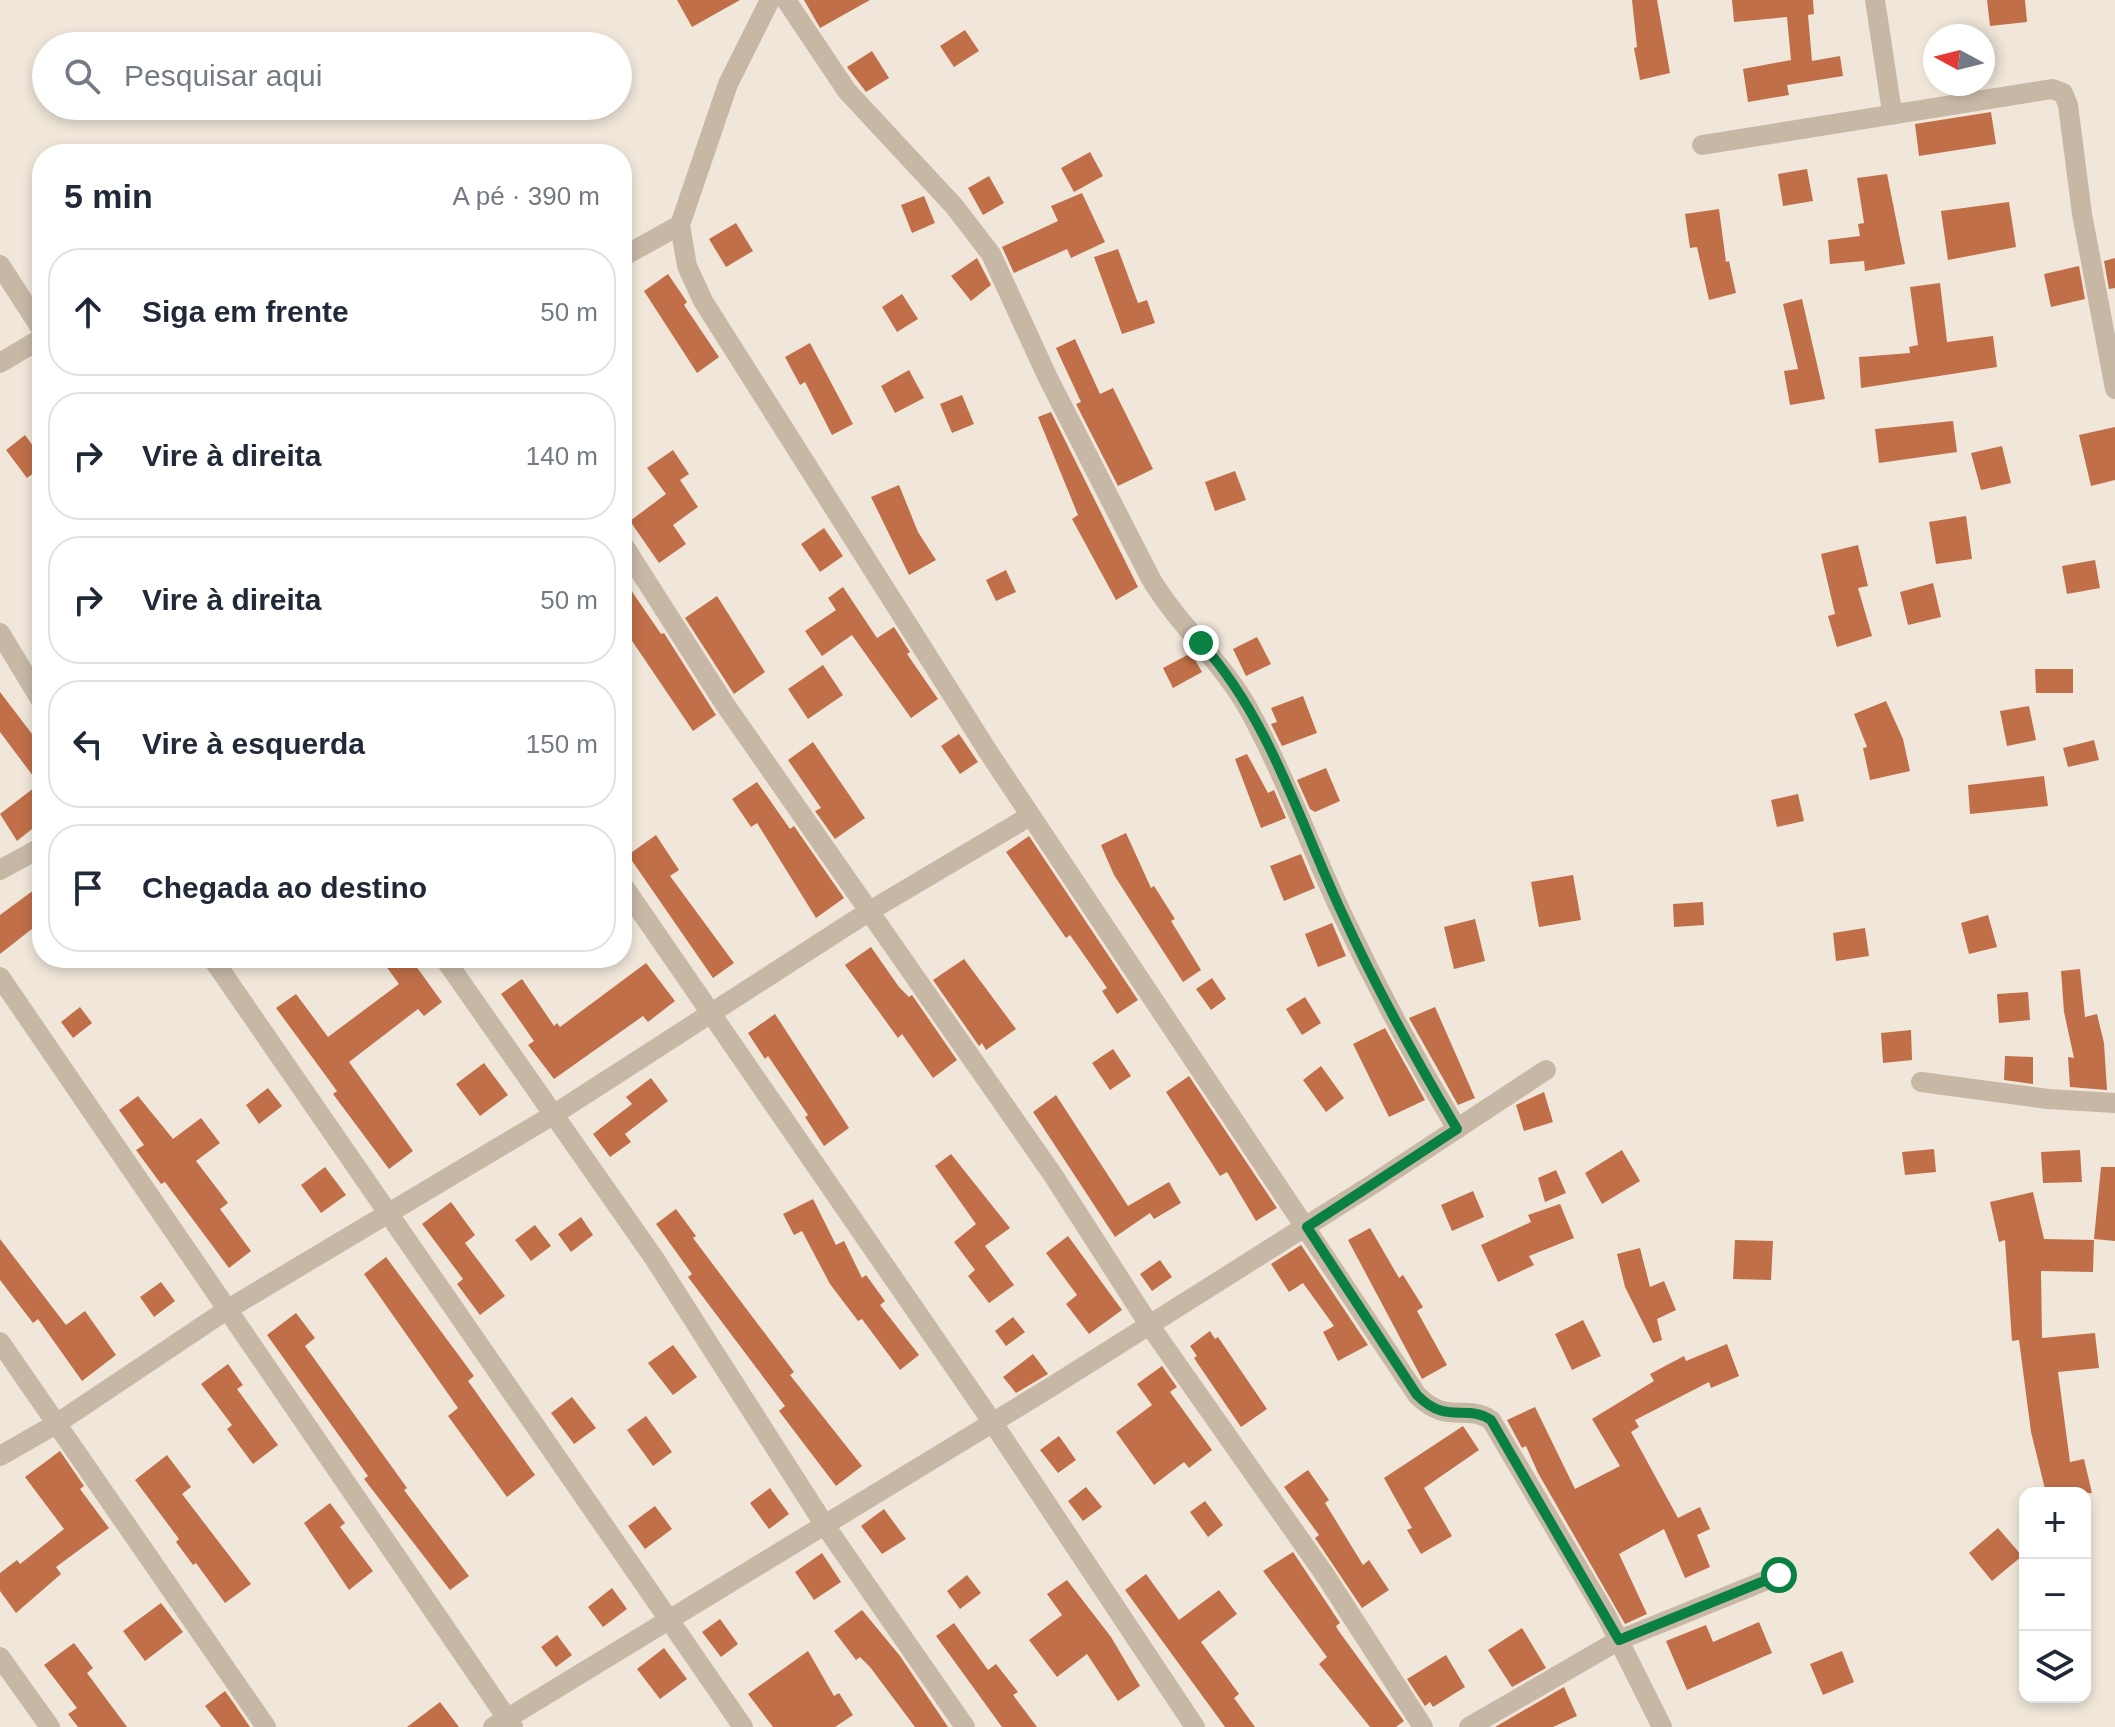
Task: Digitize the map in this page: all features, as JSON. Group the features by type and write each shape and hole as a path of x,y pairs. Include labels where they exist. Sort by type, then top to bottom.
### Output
{"street":[{"path":"770,0 728,84 680,225 687,266 703,301 1030,816 1417,1395 1430,1408 1445,1414 1480,1413 1491,1420 1619,1640 1662,1727"},
{"path":"786,0 847,91 954,206 991,254 1055,390 1151,579 1168,608 1224,668 1248,707 1288,784 1341,911 1396,1026 1457,1129"},
{"path":"1875,0 1892,112"},
{"path":"1702,145 1892,112 2052,89 2063,93 2068,105 2082,214 2115,389"},
{"path":"632,251 680,225"},
{"path":"0,265 32,315"},
{"path":"0,363 32,344"},
{"path":"632,559 724,703 1053,1175 1150,1326 1325,1575 1423,1727"},
{"path":"0,633 32,686"},
{"path":"0,1456 56,1424 228,1309 553,1115 868,912 1030,816"},
{"path":"0,870 32,852"},
{"path":"632,899 993,1423 1195,1727"},
{"path":"219,968 743,1727"},
{"path":"451,968 654,1258 824,1524 965,1727"},
{"path":"0,977 228,1309 504,1724 668,1619 1150,1326 1546,1070"},
{"path":"1921,1082 2048,1099 2115,1103"},
{"path":"0,1342 266,1727"},
{"path":"1469,1727 1619,1640 1779,1575"},
{"path":"0,1657 50,1727"}],"building":[{"path":"677,0 740,0 692,27"},
{"path":"804,0 870,0 820,28"},
{"path":"1632,0 1657,0 1670,73 1640,80 1634,48 1637,47"},
{"path":"1732,0 1813,0 1814,14 1808,15 1812,61 1840,56 1843,76 1787,85 1789,95 1748,102 1743,69 1791,60 1787,17 1734,22"},
{"path":"1987,0 2025,0 2027,22 1990,24"},
{"path":"965,30 979,51 954,67 940,46"},
{"path":"872,51 889,78 866,92 847,67"},
{"path":"1991,112 1996,144 1919,156 1915,124"},
{"path":"1090,152 1103,176 1074,192 1061,168"},
{"path":"1807,169 1813,201 1783,206 1778,174"},
{"path":"1887,174 1905,264 1865,271 1864,261 1830,264 1828,240 1860,236 1858,224 1864,223 1857,178"},
{"path":"989,176 1004,203 983,215 968,188"},
{"path":"1082,193 1105,242 1071,258 1067,249 1014,273 1002,247 1058,221 1051,206"},
{"path":"924,196 935,223 912,233 901,205"},
{"path":"2009,202 2016,247 1948,260 1941,211"},
{"path":"1719,209 1726,262 1729,261 1736,293 1709,300 1697,247 1690,248 1685,214"},
{"path":"736,223 753,251 726,267 709,239"},
{"path":"1118,249 1138,303 1147,300 1155,323 1122,334 1094,257"},
{"path":"977,258 991,285 971,301 951,276"},
{"path":"2115,258 2115,288 2109,289 2104,261"},
{"path":"2079,266 2085,299 2051,307 2044,274"},
{"path":"668,274 687,302 684,305 719,357 697,373 644,291"},
{"path":"1940,283 1947,342 1993,336 1997,367 1861,388 1859,357 1910,353 1909,347 1918,345 1910,287"},
{"path":"902,294 918,319 897,332 882,307"},
{"path":"1802,299 1825,399 1790,405 1784,371 1798,369 1783,304"},
{"path":"1075,339 1100,394 1113,388 1153,469 1118,486 1076,404 1081,402 1056,348"},
{"path":"810,343 853,424 832,435 805,382 800,385 785,357"},
{"path":"909,370 924,398 895,413 881,386"},
{"path":"962,395 974,424 952,433 940,404"},
{"path":"1051,412 1138,587 1116,600 1072,519 1078,515 1038,417"},
{"path":"1953,421 1957,452 1879,463 1875,429"},
{"path":"2115,427 2115,480 2091,486 2079,435"},
{"path":"25,435 32,444 32,474 27,478 6,450"},
{"path":"2002,446 2011,483 1981,490 1971,453"},
{"path":"673,450 689,474 680,480 698,507 673,525 686,544 659,563 632,524 632,520 666,494 647,468"},
{"path":"1235,471 1246,500 1215,511 1205,482"},
{"path":"899,485 918,532 936,560 909,575 871,497"},
{"path":"1966,516 1972,559 1936,564 1929,522"},
{"path":"824,528 843,556 820,572 801,544"},
{"path":"1858,545 1868,586 1858,588 1872,636 1837,647 1828,616 1835,614 1821,554"},
{"path":"2095,560 2100,588 2067,594 2062,566"},
{"path":"1006,570 1016,592 996,601 986,580"},
{"path":"1933,583 1941,617 1908,625 1900,592"},
{"path":"843,587 877,638 894,627 910,652 907,654 938,699 911,718 852,635 822,656 805,631 836,610 828,598"},
{"path":"632,592 661,634 664,633 716,715 693,731 632,641"},
{"path":"717,596 765,672 734,694 685,618"},
{"path":"1257,637 1271,664 1246,676 1233,649"},
{"path":"1191,653 1202,672 1173,688 1163,668"},
{"path":"823,665 843,695 808,719 788,689"},
{"path":"2035,669 2073,669 2073,693 2036,693"},
{"path":"0,692 32,734 32,775 0,732"},
{"path":"1303,696 1317,733 1282,746 1271,724 1277,722 1271,708"},
{"path":"1886,701 1903,739 1910,771 1870,780 1863,748 1867,747 1854,714"},
{"path":"2029,706 2036,740 2007,746 2000,711"},
{"path":"959,734 978,762 960,774 941,746"},
{"path":"2094,740 2099,760 2068,767 2063,748"},
{"path":"813,742 865,818 835,839 815,811 821,808 788,760"},
{"path":"1247,754 1268,793 1274,790 1286,818 1261,828 1235,759"},
{"path":"1326,768 1340,801 1315,812 1310,809 1297,780"},
{"path":"2044,776 2048,806 1970,814 1968,785"},
{"path":"757,782 790,829 794,826 844,898 816,918 757,823 751,827 732,799"},
{"path":"32,789 32,829 17,841 0,814"},
{"path":"1798,794 1804,821 1777,827 1771,800"},
{"path":"1126,833 1151,888 1154,886 1175,919 1171,921 1201,970 1183,982 1114,875 1101,845"},
{"path":"656,835 679,870 670,876 734,963 713,978 632,861 632,852"},
{"path":"1029,836 1138,1000 1117,1014 1102,991 1107,988 1070,935 1066,938 1006,852"},
{"path":"1301,854 1315,888 1284,901 1270,866"},
{"path":"1573,875 1581,920 1539,927 1531,882"},
{"path":"32,891 32,929 0,954 0,915"},
{"path":"1703,902 1704,925 1674,927 1673,904"},
{"path":"1988,915 1997,947 1969,954 1961,923"},
{"path":"1475,919 1485,961 1454,969 1444,927"},
{"path":"1332,923 1346,956 1318,967 1305,934"},
{"path":"1865,928 1869,956 1836,961 1833,933"},
{"path":"871,947 899,987 909,997 912,995 957,1060 933,1078 902,1034 898,1038 845,965"},
{"path":"964,959 1016,1029 986,1050 982,1043 979,1046 933,980"},
{"path":"646,963 675,1001 648,1022 643,1016 554,1079 528,1045 534,1041 501,994 522,979 554,1026 557,1023 560,1027"},
{"path":"387,968 417,968 442,1002 424,1016 418,1009 349,1062 413,1151 389,1169 333,1094 337,1091 276,1008 296,994 328,1037 399,984"},
{"path":"2080,969 2085,1017 2097,1014 2104,1043 2107,1090 2070,1087 2068,1057 2074,1058 2064,1012 2061,971"},
{"path":"1212,978 1226,999 1211,1010 1196,989"},
{"path":"2028,992 2030,1020 1999,1023 1997,994"},
{"path":"1305,997 1321,1023 1302,1035 1286,1009"},
{"path":"80,1007 92,1023 73,1038 61,1022"},
{"path":"1435,1007 1475,1098 1458,1105 1409,1018"},
{"path":"775,1014 849,1128 824,1146 805,1117 808,1115 768,1056 765,1059 748,1033"},
{"path":"1385,1028 1425,1100 1389,1117 1353,1044"},
{"path":"1911,1030 1912,1060 1883,1063 1881,1033"},
{"path":"1113,1049 1131,1076 1110,1090 1092,1063"},
{"path":"2005,1056 2033,1057 2033,1084 2004,1080"},
{"path":"484,1063 508,1095 480,1116 456,1084"},
{"path":"1321,1066 1344,1098 1326,1112 1303,1080"},
{"path":"1189,1076 1277,1208 1256,1221 1227,1172 1220,1176 1166,1092"},
{"path":"651,1078 668,1101 625,1134 631,1142 610,1157 593,1134 632,1104 626,1097"},
{"path":"268,1088 282,1106 259,1124 246,1105"},
{"path":"1544,1092 1553,1122 1524,1131 1516,1105"},
{"path":"1056,1095 1128,1206 1169,1182 1181,1203 1154,1219 1150,1213 1115,1237 1033,1112"},
{"path":"138,1096 173,1139 201,1118 220,1143 196,1161 228,1203 220,1209 251,1251 229,1268 165,1182 161,1184 136,1150 144,1145 119,1110"},
{"path":"1934,1149 1936,1172 1905,1175 1902,1152"},
{"path":"1622,1150 1640,1181 1602,1204 1585,1173"},
{"path":"2080,1150 2082,1182 2043,1183 2041,1152"},
{"path":"951,1154 1010,1228 985,1246 1014,1285 989,1303 968,1276 975,1270 954,1242 976,1224 935,1166"},
{"path":"325,1167 346,1195 321,1213 301,1185"},
{"path":"2101,1167 2115,1167 2115,1241 2094,1239"},
{"path":"1556,1170 1566,1193 1545,1202 1538,1178"},
{"path":"1473,1191 1484,1217 1452,1231 1441,1205"},
{"path":"2033,1192 2044,1239 2094,1240 2093,1272 2041,1271 2042,1338 2095,1333 2099,1368 2058,1372 2070,1462 2084,1459 2091,1487 2045,1487 2031,1432 2019,1340 2012,1341 2005,1240 1999,1242 1990,1202"},
{"path":"813,1199 836,1245 844,1241 862,1278 866,1275 885,1301 880,1305 919,1355 900,1370 862,1319 858,1321 830,1284 802,1231 794,1235 783,1214"},
{"path":"451,1202 475,1235 465,1243 505,1296 480,1315 457,1284 463,1279 422,1224"},
{"path":"1560,1204 1574,1238 1529,1256 1534,1265 1498,1282 1481,1245 1531,1222 1528,1215"},
{"path":"676,1209 696,1236 693,1238 794,1372 790,1375 862,1466 836,1486 779,1411 785,1406 688,1277 692,1274 656,1224"},
{"path":"581,1217 593,1235 571,1252 558,1234"},
{"path":"535,1225 551,1246 531,1261 515,1240"},
{"path":"1370,1228 1399,1278 1403,1275 1423,1307 1417,1311 1447,1365 1422,1379 1348,1240"},
{"path":"1068,1236 1122,1310 1089,1334 1066,1304 1077,1295 1046,1253"},
{"path":"0,1239 66,1325 85,1311 116,1355 82,1381 38,1319 33,1323 0,1280"},
{"path":"1735,1240 1773,1241 1771,1280 1733,1279"},
{"path":"1301,1245 1368,1345 1338,1361 1323,1332 1334,1326 1303,1283 1289,1292 1271,1264"},
{"path":"1640,1248 1650,1287 1664,1281 1676,1310 1657,1319 1662,1340 1653,1343 1625,1287 1617,1254"},
{"path":"386,1257 474,1376 468,1381 535,1475 507,1497 448,1416 458,1408 364,1274"},
{"path":"1160,1260 1172,1277 1152,1291 1140,1274"},
{"path":"161,1282 175,1301 154,1317 140,1297"},
{"path":"296,1313 315,1338 305,1346 407,1488 404,1490 469,1576 450,1590 364,1479 368,1476 267,1335"},
{"path":"1013,1317 1025,1332 1006,1346 995,1331"},
{"path":"1583,1320 1601,1356 1572,1370 1555,1334"},
{"path":"1210,1331 1215,1339 1218,1337 1267,1409 1241,1427 1194,1358 1197,1356 1190,1346"},
{"path":"1727,1344 1739,1376 1711,1388 1709,1382 1635,1420 1639,1427 1631,1432 1678,1518 1700,1507 1710,1529 1697,1535 1710,1567 1685,1578 1664,1529 1619,1554 1647,1614 1625,1624 1538,1473 1526,1446 1522,1448 1507,1420 1535,1407 1575,1489 1620,1466 1592,1419 1654,1381 1650,1374 1684,1356 1686,1361"},
{"path":"673,1345 697,1377 673,1395 648,1363"},
{"path":"1033,1354 1048,1374 1016,1393 1003,1377"},
{"path":"228,1364 243,1385 237,1389 278,1445 253,1464 227,1429 232,1425 201,1384"},
{"path":"1162,1366 1177,1387 1170,1392 1212,1450 1189,1468 1184,1462 1154,1485 1116,1432 1152,1405 1137,1384"},
{"path":"572,1397 596,1428 574,1444 551,1413"},
{"path":"646,1416 672,1452 653,1466 627,1430"},
{"path":"1463,1426 1479,1450 1424,1488 1452,1536 1421,1554 1407,1530 1412,1528 1384,1478"},
{"path":"1059,1436 1076,1460 1058,1473 1040,1450"},
{"path":"60,1451 84,1486 80,1489 109,1528 56,1567 61,1574 16,1613 0,1591 0,1573 17,1560 20,1564 64,1529 25,1477"},
{"path":"167,1455 191,1487 182,1494 251,1584 225,1603 196,1563 193,1565 176,1542 179,1539 135,1480"},
{"path":"1308,1470 1329,1500 1325,1503 1363,1565 1369,1560 1389,1590 1362,1608 1315,1538 1319,1535 1284,1487"},
{"path":"1086,1487 1102,1507 1083,1521 1068,1501"},
{"path":"770,1488 789,1514 769,1529 750,1503"},
{"path":"1205,1501 1223,1525 1208,1537 1190,1512"},
{"path":"330,1503 345,1523 340,1527 373,1571 349,1590 304,1523"},
{"path":"655,1506 672,1529 645,1549 628,1526"},
{"path":"884,1509 906,1539 882,1554 861,1526"},
{"path":"1998,1528 2019,1552 2019,1558 1992,1581 1969,1553"},
{"path":"1293,1552 1340,1623 1336,1626 1338,1630 1404,1721 1396,1727 1370,1727 1319,1664 1327,1657 1263,1571"},
{"path":"822,1553 841,1582 814,1600 795,1572"},
{"path":"1146,1574 1179,1620 1219,1590 1237,1614 1201,1642 1239,1694 1234,1698 1255,1727 1225,1727 1125,1590"},
{"path":"967,1575 981,1593 960,1609 947,1591"},
{"path":"1067,1580 1111,1637 1140,1686 1118,1701 1087,1654 1057,1677 1029,1640 1062,1615 1047,1594"},
{"path":"612,1588 627,1609 603,1627 588,1607"},
{"path":"161,1603 183,1632 145,1661 123,1631"},
{"path":"862,1610 900,1656 948,1727 915,1727 870,1667 860,1657 856,1660 834,1631"},
{"path":"720,1619 738,1644 721,1657 702,1632"},
{"path":"1759,1622 1772,1653 1687,1690 1666,1641 1706,1625 1713,1642"},
{"path":"954,1623 988,1670 996,1664 1018,1692 1013,1695 1037,1727 1002,1727 936,1636"},
{"path":"1522,1628 1546,1668 1512,1687 1488,1650"},
{"path":"557,1635 572,1655 556,1667 541,1647"},
{"path":"74,1643 93,1668 87,1673 127,1727 78,1727 68,1714 77,1708 44,1665"},
{"path":"664,1648 687,1679 660,1699 637,1669"},
{"path":"808,1651 834,1696 839,1693 853,1715 835,1727 773,1727 748,1694"},
{"path":"1842,1651 1854,1682 1823,1695 1810,1664"},
{"path":"1446,1655 1465,1687 1433,1707 1430,1702 1425,1706 1407,1679"},
{"path":"1564,1687 1577,1716 1553,1727 1495,1727"},
{"path":"225,1691 250,1727 221,1727 205,1706"},
{"path":"440,1702 459,1727 407,1727"}],"route":[{"path":"1201,643 1224,668 1248,707 1288,784 1341,911 1396,1026 1457,1129 1307,1227 1417,1395 1430,1408 1445,1414 1480,1413 1491,1420 1619,1640 1779,1575"}]}
